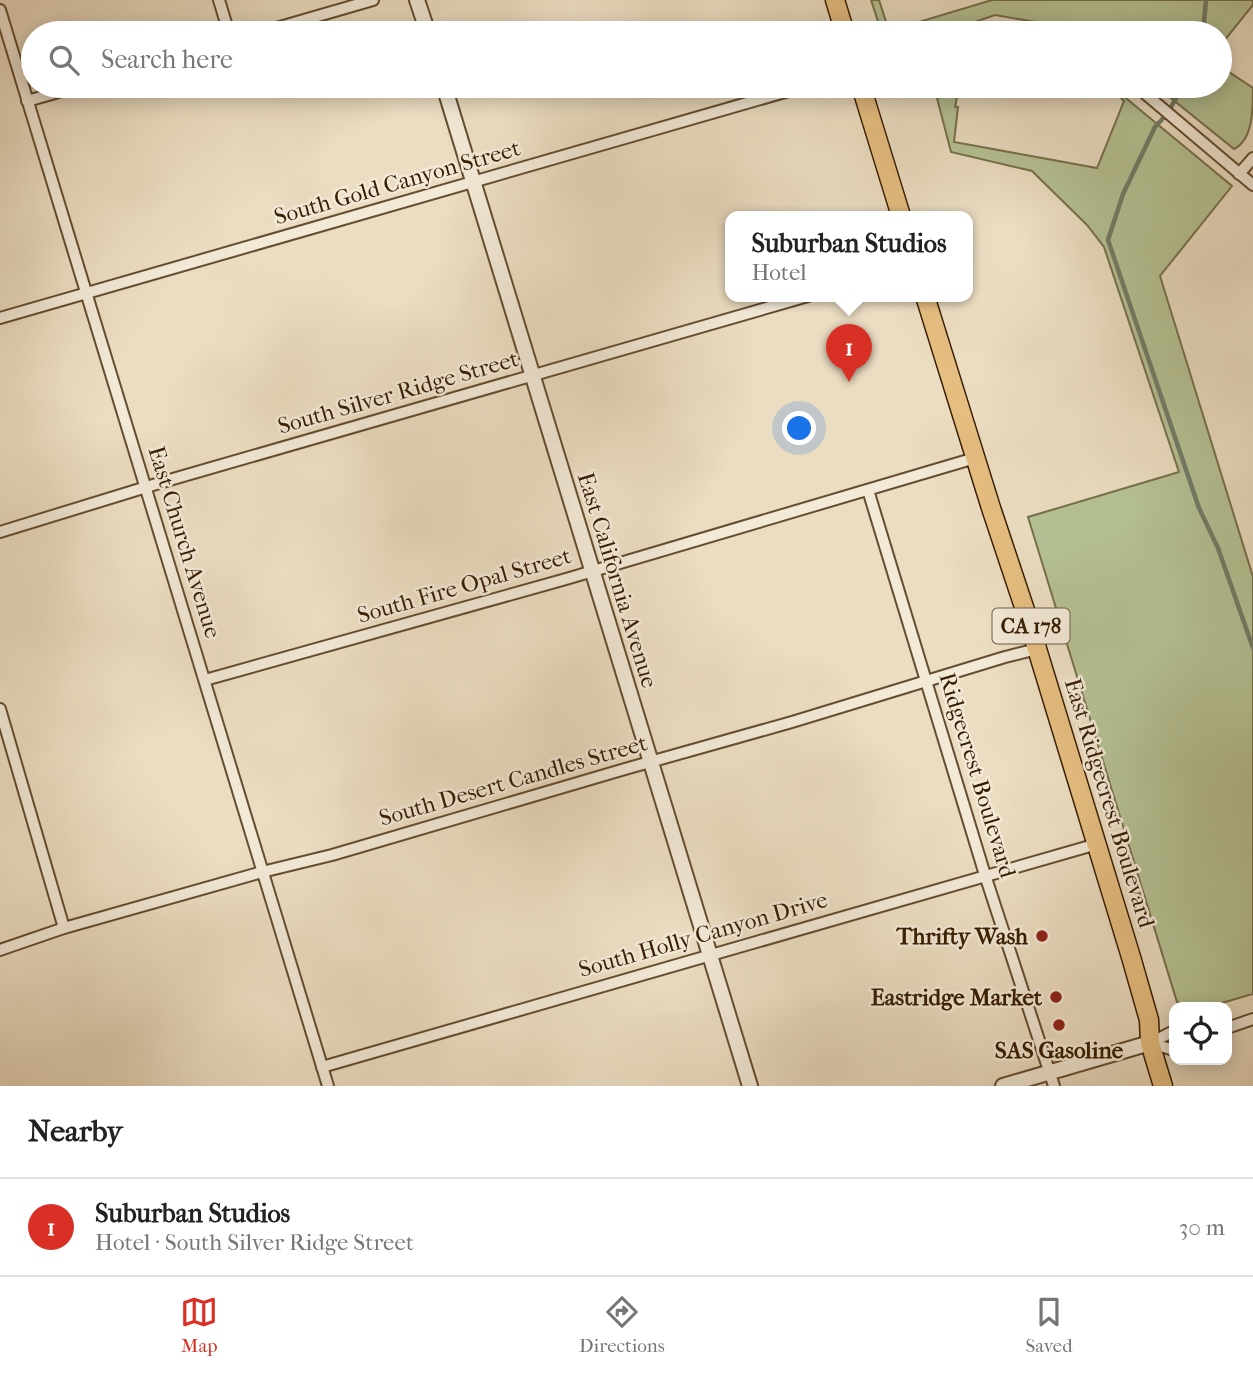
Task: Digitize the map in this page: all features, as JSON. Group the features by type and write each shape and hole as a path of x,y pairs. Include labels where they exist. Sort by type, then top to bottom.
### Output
{"main road":[{"path":"835,0 841,21"},
{"path":"865,98 899,211"},
{"name":"East Ridgecrest Boulevard","path":"927,302 1097,844 1149,1020 1150,1043 1163,1086"}],"street":[{"path":"219,0 225,21"},
{"path":"300,21 373,0"},
{"path":"417,0 424,21"},
{"name":"East Church Avenue","path":"0,10 21,81"},
{"name":"East Church Avenue","path":"26,98 328,1086"},
{"path":"27,101 37,98"},
{"name":"East California Avenue","path":"448,98 750,1086"},
{"name":"South Gold Canyon Street","path":"0,318 764,98"},
{"path":"1150,98 1253,185"},
{"path":"1239,174 1253,158"},
{"name":"South Silver Ridge Street","path":"0,532 145,487 787,302"},
{"name":"South Fire Opal Street","path":"205,680 591,571 975,458"},
{"name":"Ridgecrest Boulevard","path":"868,490 985,875 1052,1079"},
{"name":"South Desert Candles Street","path":"0,950 64,928 332,855 1037,649"},
{"path":"0,709 64,928"},
{"name":"South Holly Canyon Drive","path":"322,1067 1097,844"},
{"path":"1232,1026 1253,1019"},
{"path":"1003,1086 1052,1079 1169,1034"},
{"path":"1150,1043 1169,1049"}],"green space":[{"path":"871,0 879,0 886,21 878,21"},
{"path":"992,0 1253,0 1253,5 1232,31 1232,21 1030,21 995,15 978,21 922,21"},
{"path":"1232,74 1253,88 1248,131 1245,139 1234,149 1171,98 1232,98"},
{"path":"937,98 957,98 954,142 1097,168 1124,101 1121,98 1126,98 1232,186 1160,276 1253,577 1253,994 1224,1002 1177,1002 1028,517 1179,472 1104,247 1087,225 1032,171 951,152"}],"waterway":[{"path":"1204,21 1206,0"},
{"path":"1176,98 1155,127 1123,194 1108,240 1199,508 1218,548 1253,648"}],"place":[{"name":"Suburban Studios","path":"849,382"},
{"name":"Thrifty Wash","path":"1042,936"},
{"name":"Eastridge Market","path":"1056,997"},
{"name":"SAS Gasoline","path":"1059,1025"}]}
